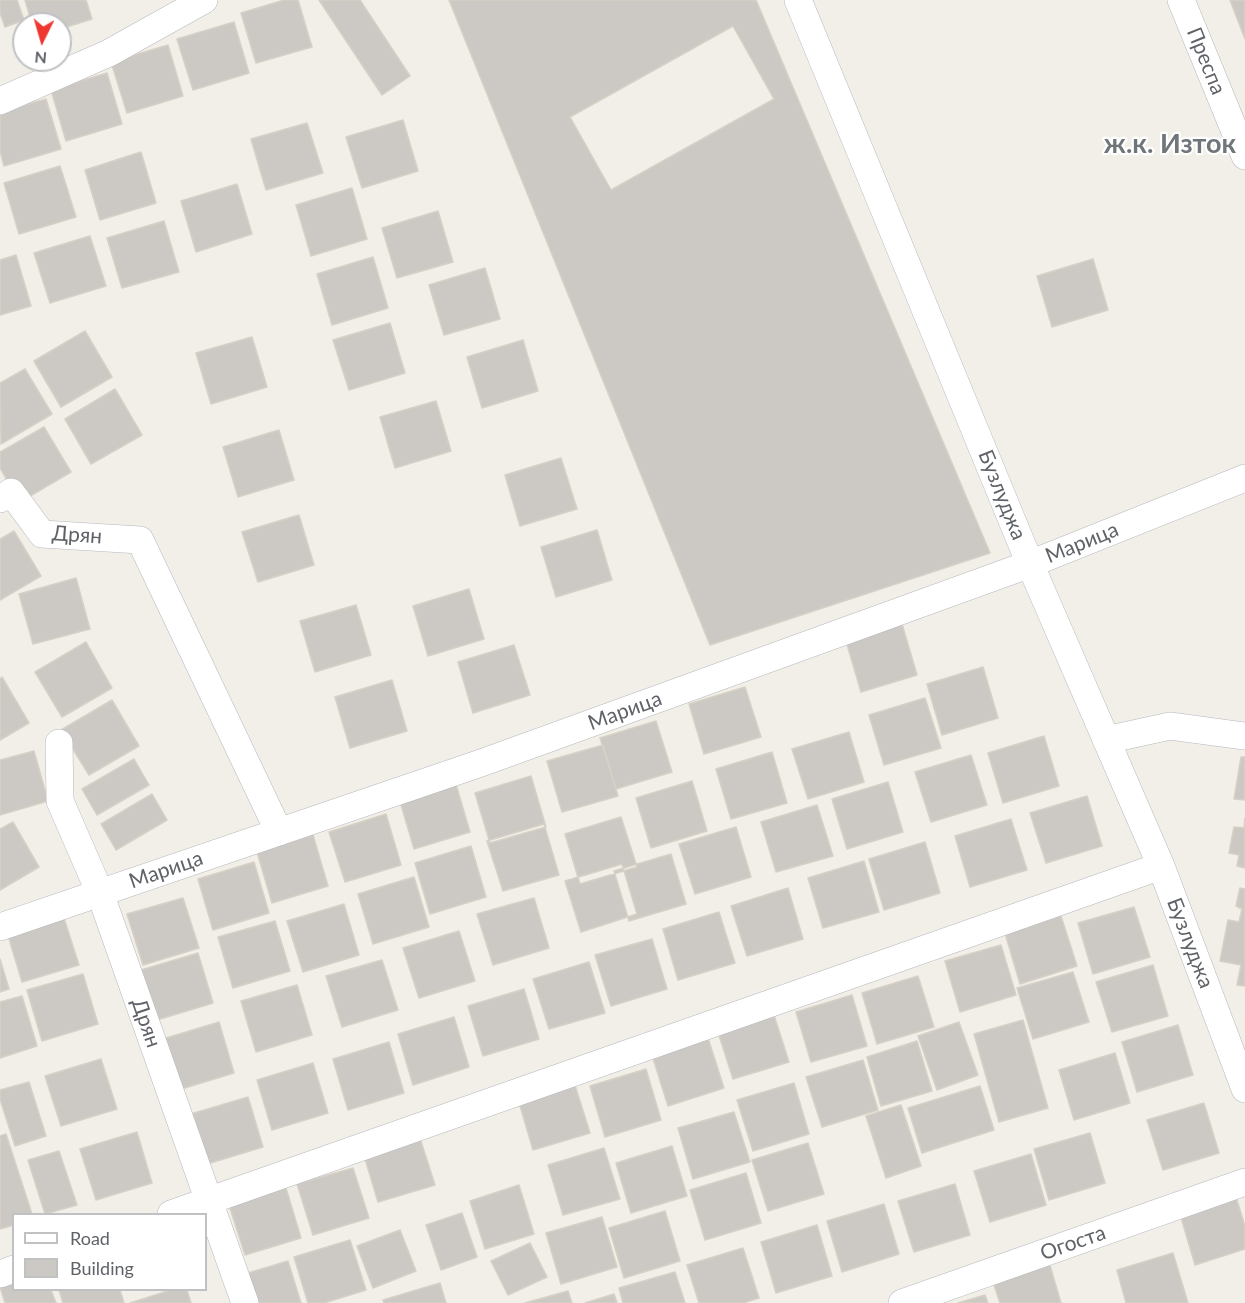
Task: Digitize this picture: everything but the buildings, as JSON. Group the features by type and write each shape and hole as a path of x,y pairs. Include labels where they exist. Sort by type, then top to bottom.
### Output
{"street":[{"path":"0,101 109,53 204,0"},
{"name":"Бузлуджа","path":"798,0 1030,564 1161,866 1245,1089"},
{"name":"Преспа","path":"1181,0 1245,156"},
{"name":"Марица","path":"0,927 482,763 1030,564 1245,478"},
{"name":"Дрян","path":"0,499 11,492 42,534 140,540 279,832"},
{"path":"1106,740 1170,726 1245,736"},
{"name":"Дрян","path":"59,743 60,801 100,892 245,1303"},
{"path":"177,1213 1161,866"},
{"name":"Огоста","path":"902,1303 1245,1182"}],"district":[{"name":"ж.к. Изток","path":"1170,144"}]}
